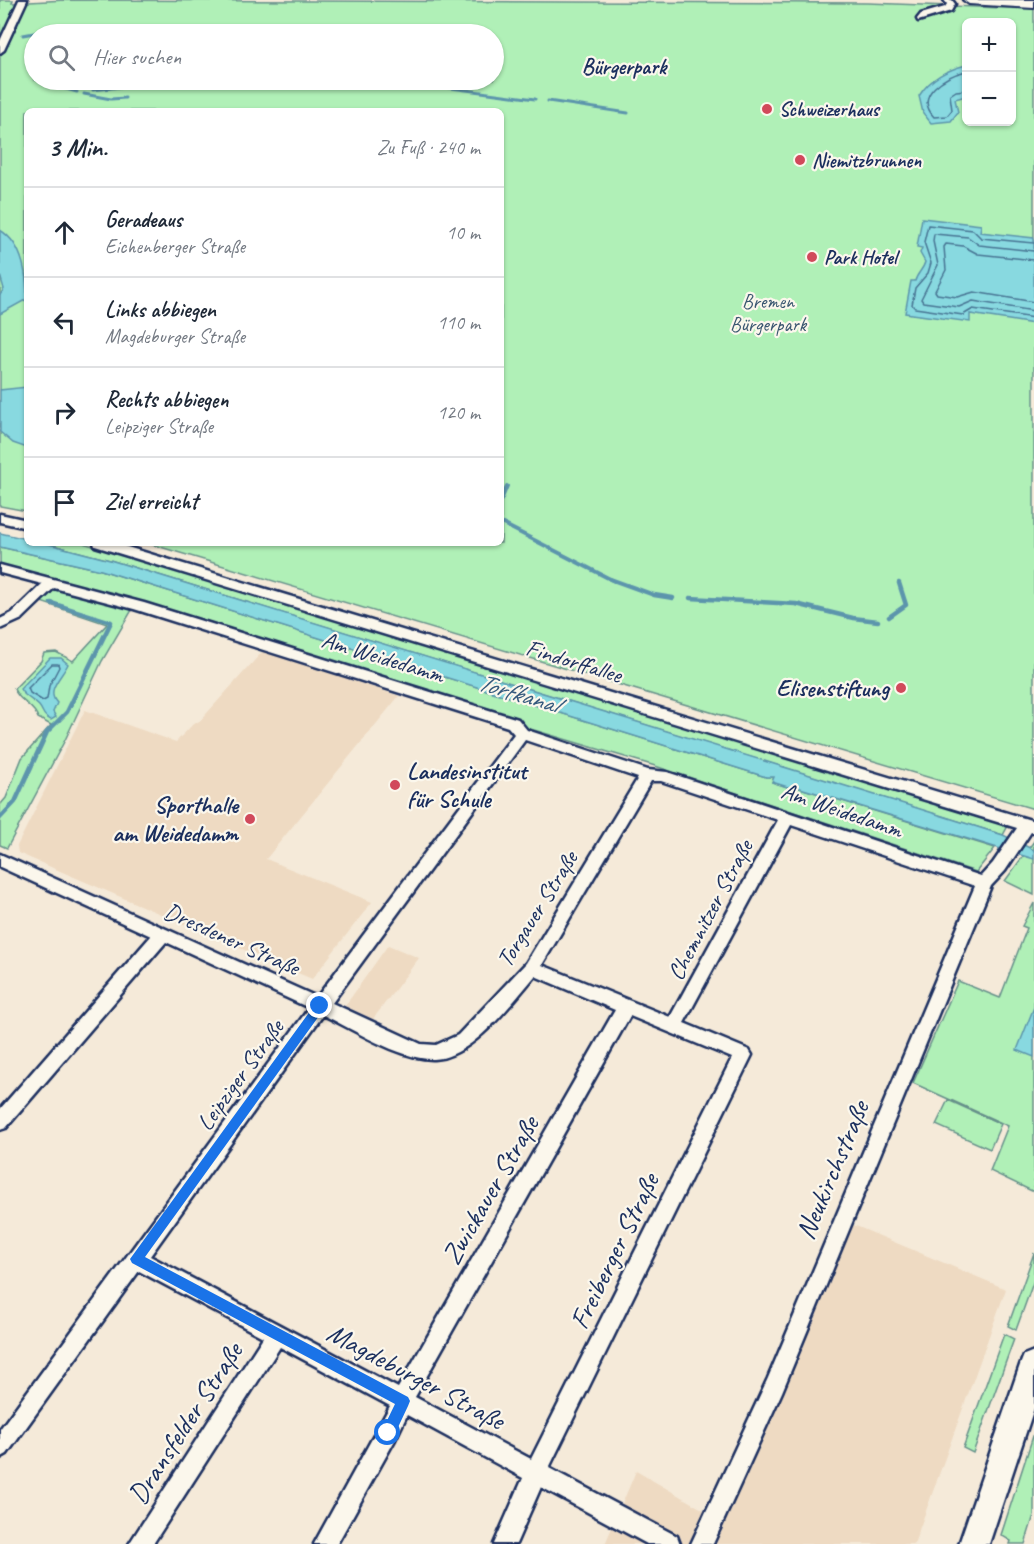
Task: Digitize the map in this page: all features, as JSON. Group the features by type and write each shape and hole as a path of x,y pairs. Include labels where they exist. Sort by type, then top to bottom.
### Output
{"main road":[{"path":"969,0 1034,4"},
{"path":"974,1544 1034,1365"}],"street":[{"path":"0,50 23,0"},
{"path":"921,19 948,9 951,4 948,0"},
{"path":"0,518 24,523"},
{"name":"Findorffallee","path":"110,546 1027,829"},
{"name":"Am Weidedamm","path":"0,570 139,606 479,712 513,723 522,734 647,776 662,776 984,883"},
{"path":"0,625 16,616 52,582"},
{"name":"Leipziger Straße","path":"0,1447 320,1006 522,734"},
{"name":"Torgauer Straße","path":"446,1049 464,1040 476,1029 532,968 647,776"},
{"name":"Chemnitzer Straße","path":"674,1026 787,817"},
{"name":"Neukirchstraße","path":"702,1544 775,1385 984,883 1027,829"},
{"name":"Dresdener Straße","path":"0,860 405,1046 421,1051 436,1052 446,1049"},
{"path":"0,1122 162,935"},
{"path":"532,968 674,1026"},
{"name":"Zwickauer Straße","path":"325,1544 388,1433 412,1380 626,1007"},
{"name":"Freiberger Straße","path":"505,1544 528,1498 536,1472 743,1055 674,1026"},
{"name":"Magdeburger Straße","path":"136,1259 669,1544"},
{"name":"Dransfelder Straße","path":"140,1544 277,1334"}],"shaded area":[{"path":"263,651 399,696 266,859 372,902 312,979 18,853 17,846 85,710 176,742 195,722 198,723"},
{"path":"388,945 419,958 373,1019 345,1006"},
{"path":"844,1221 1006,1289 914,1544 605,1544 636,1471 716,1517"}],"green space":[{"name":"Bremen Bürgerpark","path":"0,0 13,0 12,3 65,0 868,3 1034,9 1034,809 157,546 504,546 504,108 24,108 24,510 0,506"},
{"path":"56,546 93,546 159,565 1009,824 1003,835 110,560"},
{"path":"0,547 101,570 766,777 774,777 772,782 791,788 794,784 800,788 995,848 976,872 652,765 527,728 521,722 333,662 0,567"},
{"path":"59,588 132,610 102,661 65,740 7,848 0,845 0,805 6,798 22,758 51,725 38,718 14,689 41,661 44,653 56,652 73,661 107,624 38,601 46,592"},
{"path":"1034,841 1034,895 1005,881"},
{"path":"1034,903 1034,1192 990,1171 1008,1126 913,1083 958,981 1000,998 1027,928 1022,926"},
{"path":"948,1100 1001,1124 990,1149 936,1125"},
{"path":"1034,1253 1034,1280 1016,1330 1008,1326"},
{"path":"1004,1334 1014,1339 973,1453 963,1448"},
{"path":"1034,1433 1034,1515 1025,1544 1010,1544 1011,1541 1001,1535"}],"water":[{"path":"962,66 962,97 955,99 958,112 951,121 931,123 923,113 919,96 928,84 952,69"},
{"path":"922,218 981,225 980,232 1034,238 1034,324 970,314 970,322 905,313 911,281 915,281 925,262 920,253 922,248 917,247"},
{"path":"0,230 8,236 19,251 24,267 24,301 0,314 0,295 4,289 0,275"},
{"path":"24,387 24,447 13,443 0,432 0,390"},
{"name":"Torfkanal","path":"0,533 24,538 24,546 56,546 110,560 1003,835 1034,850 1034,859 800,788 794,784 791,788 772,782 774,777 766,777 101,570 0,547"},
{"path":"50,658 61,658 68,664 54,688 54,698 57,703 53,712 56,717 51,720 20,689"},
{"path":"1034,1007 1034,1057 1017,1050"}],"waterway":[{"path":"70,90 77,92"},
{"path":"466,90 535,99"},
{"path":"84,94 111,99 125,98"},
{"path":"548,101 628,113"},
{"path":"504,493 507,486"},
{"path":"504,525 610,579"},
{"path":"610,579 654,595 673,598"},
{"path":"610,579 614,581"},
{"path":"889,617 906,605 899,583"},
{"path":"690,598 796,604 853,618 878,621"},
{"path":"0,818 15,802 47,732 67,712 111,622 51,603"}],"place":[{"name":"Schweizerhaus","path":"767,109"},
{"name":"Niemitzbrunnen","path":"800,160"},
{"name":"Park Hotel","path":"812,257"},
{"name":"Elisenstiftung","path":"901,688"},
{"name":"Landesinstitut für Schule","path":"395,785"},
{"name":"Sporthalle am Weidedamm","path":"250,819"}],"district":[{"name":"Bürgerpark","path":"624,67"}],"route":[{"path":"320,1006 136,1259 403,1401 388,1433"}]}
